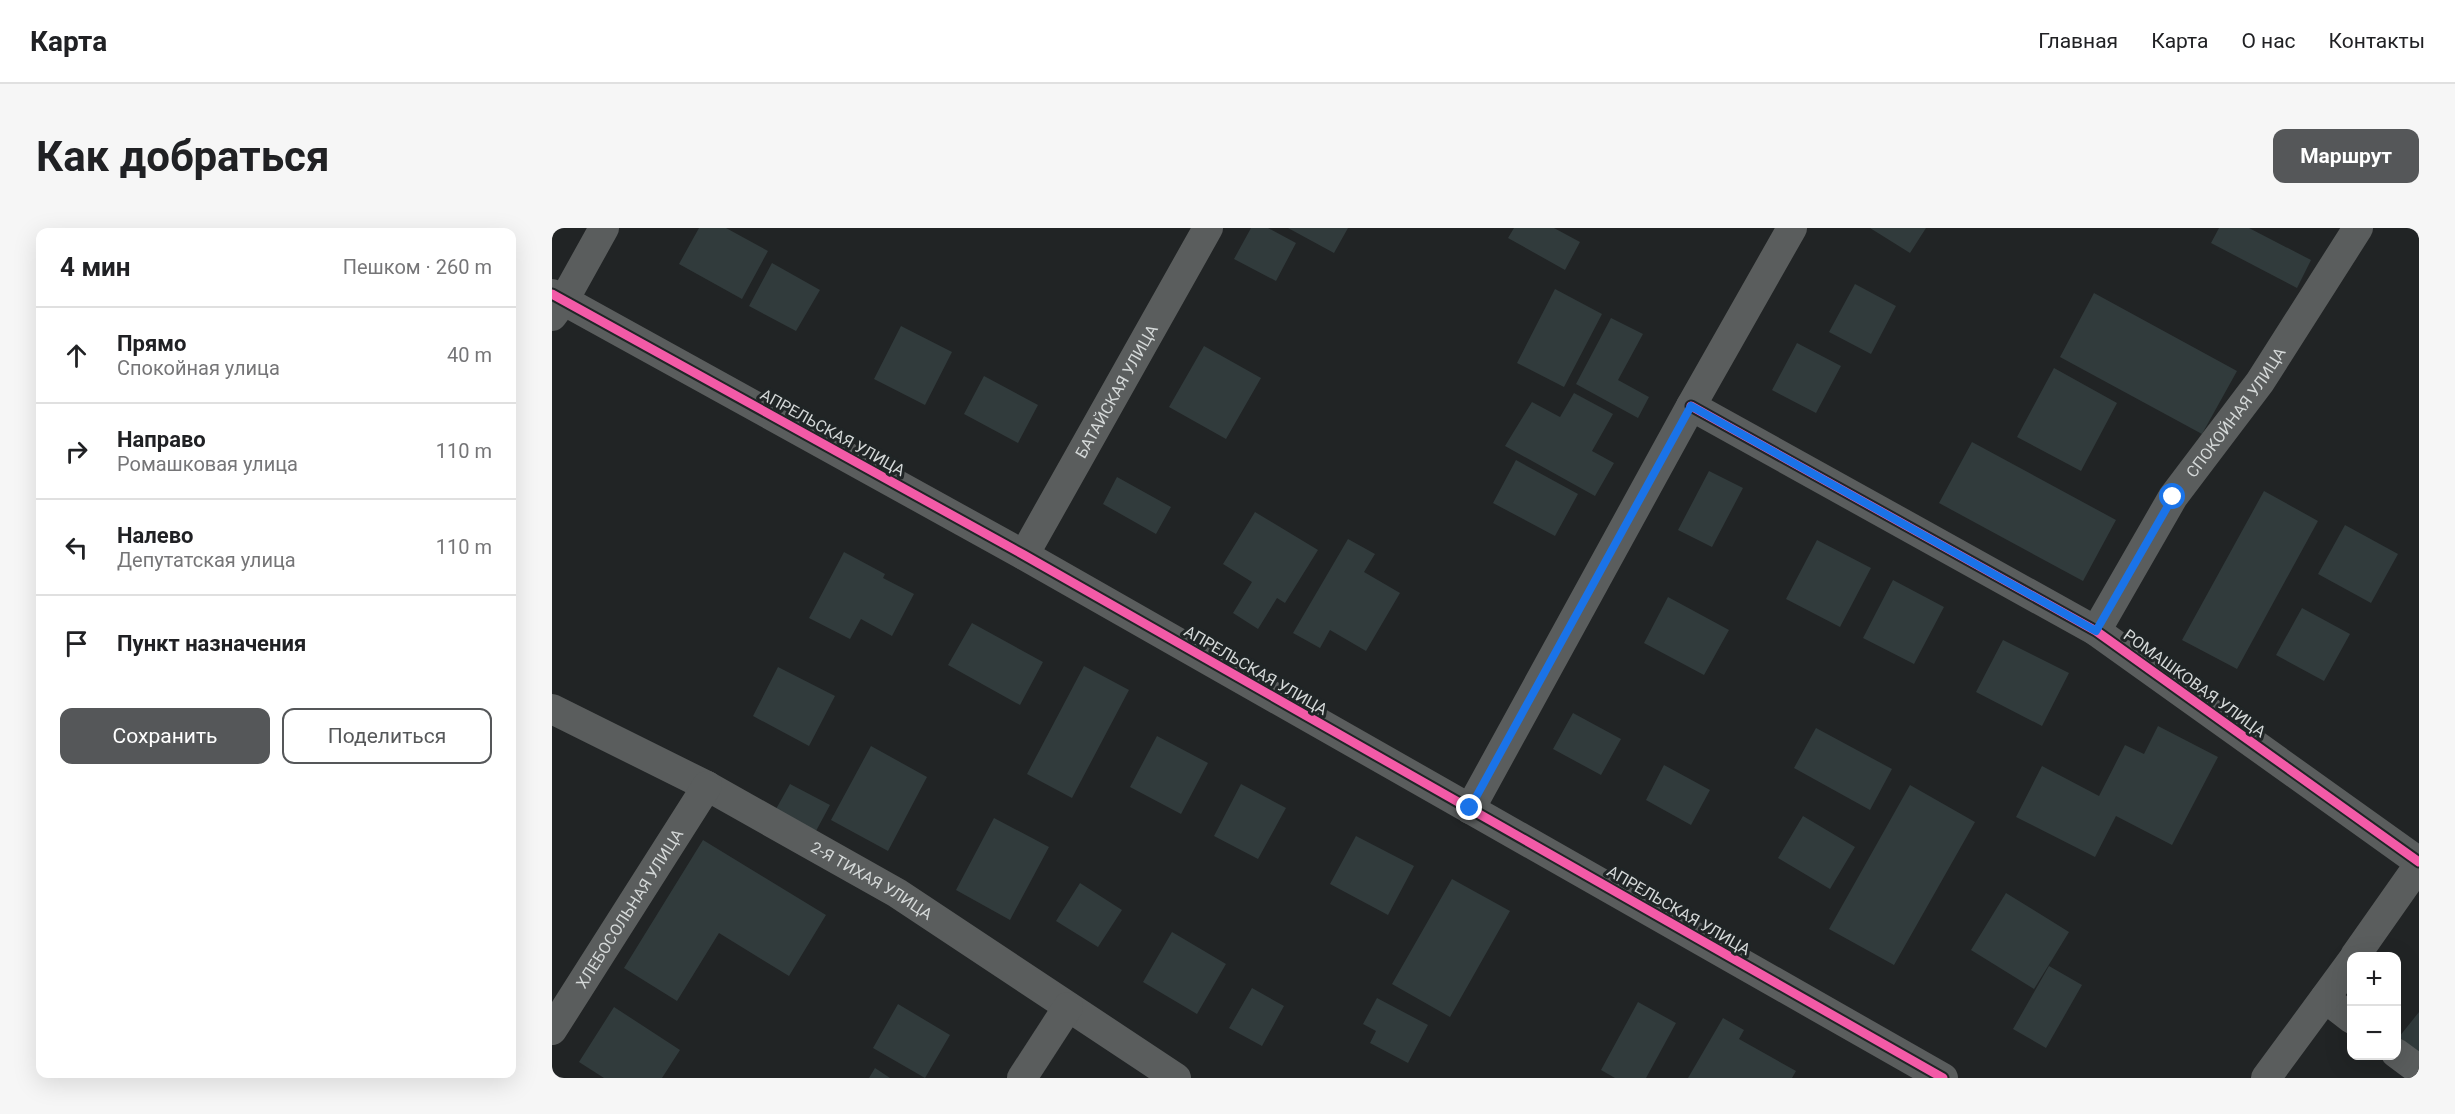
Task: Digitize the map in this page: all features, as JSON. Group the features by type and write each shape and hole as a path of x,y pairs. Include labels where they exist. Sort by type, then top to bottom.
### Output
{"street":[{"path":"556,304 604,228"},
{"name":"БАТАЙСКАЯ УЛИЦА","path":"1024,555 1208,228"},
{"path":"1470,808 1691,406 1792,228"},
{"name":"СПОКОЙНАЯ УЛИЦА","path":"2096,631 2173,497 2260,382 2358,228"},
{"name":"АПРЕЛЬСКАЯ УЛИЦА","path":"556,304 1024,555 1943,1078"},
{"name":"РОМАШКОВАЯ УЛИЦА","path":"1691,406 2096,631 2419,863"},
{"name":"2-Я ТИХАЯ УЛИЦА","path":"552,710 707,786 897,893 1176,1078"},
{"name":"ХЛЕБОСОЛЬНАЯ УЛИЦА","path":"552,1030 707,786"},
{"path":"2358,952 2419,863"},
{"path":"2266,1078 2347,968"},
{"path":"2325,998 2347,1014"},
{"path":"1022,1078 1068,1007"},
{"path":"2401,1056 2419,1070"}],"building":[{"path":"699,228 726,228 768,251 742,299 679,264"},
{"path":"1251,228 1268,228 1296,243 1276,281 1234,259"},
{"path":"1288,228 1348,228 1334,253"},
{"path":"1514,228 1554,228 1580,242 1565,270 1508,238"},
{"path":"1870,228 1926,228 1910,253"},
{"path":"2219,228 2249,228 2311,260 2297,288 2211,243"},
{"path":"772,263 820,290 796,331 749,306"},
{"path":"1855,284 1896,306 1871,354 1829,332"},
{"path":"1555,289 1602,314 1564,387 1517,363"},
{"path":"2094,293 2237,371 2202,434 2060,357"},
{"path":"1611,318 1643,334 1618,380 1649,397 1638,418 1576,384"},
{"path":"901,326 952,352 925,405 874,379"},
{"path":"1797,343 1841,366 1816,413 1772,390"},
{"path":"1204,346 1261,378 1226,439 1169,407"},
{"path":"2054,368 2117,403 2081,471 2017,437"},
{"path":"984,376 1038,405 1018,443 964,414"},
{"path":"1574,393 1613,414 1592,451 1614,463 1595,496 1505,446 1532,402 1560,417"},
{"path":"1972,442 2116,520 2083,581 1939,503"},
{"path":"1516,460 1578,494 1555,536 1493,503"},
{"path":"1709,471 1743,488 1712,547 1678,530"},
{"path":"1117,477 1171,507 1156,534 1103,504"},
{"path":"2264,491 2318,521 2237,669 2182,640"},
{"path":"1255,512 1318,550 1285,603 1277,598 1258,629 1233,613 1252,582 1223,564"},
{"path":"2345,525 2398,554 2371,603 2318,574"},
{"path":"1348,539 1375,554 1364,572 1400,593 1366,651 1330,630 1320,648 1293,633"},
{"path":"1817,540 1871,568 1840,627 1786,599"},
{"path":"844,552 885,574 883,578 914,594 892,636 861,619 850,639 809,618"},
{"path":"1893,580 1944,607 1914,664 1863,638"},
{"path":"1668,597 1729,630 1704,675 1644,643"},
{"path":"2302,608 2350,634 2324,681 2276,655"},
{"path":"972,623 1043,662 1020,705 948,665"},
{"path":"2003,640 2069,673 2042,726 1976,692"},
{"path":"1084,666 1129,690 1072,798 1027,774"},
{"path":"778,667 835,696 809,746 753,716"},
{"path":"1573,713 1621,739 1601,775 1553,749"},
{"path":"2158,726 2218,757 2172,845 2116,816 2095,857 2016,817 2042,766 2099,796 2125,745 2144,754"},
{"path":"1816,728 1892,769 1870,810 1794,768"},
{"path":"1157,736 1208,763 1181,814 1130,787"},
{"path":"871,746 927,777 888,851 831,820"},
{"path":"1664,765 1710,790 1691,825 1646,800"},
{"path":"790,784 830,805 816,831 776,809"},
{"path":"1241,784 1286,808 1258,859 1214,836"},
{"path":"1910,785 1975,822 1894,965 1829,929"},
{"path":"1803,816 1855,847 1830,889 1778,858"},
{"path":"994,818 1049,847 1010,920 956,890"},
{"path":"1356,836 1414,866 1388,915 1330,884"},
{"path":"703,840 826,915 789,976 719,933 677,1001 624,968"},
{"path":"1452,879 1510,911 1450,1017 1392,984"},
{"path":"1080,883 1122,910 1098,947 1056,921"},
{"path":"2006,893 2069,932 2034,989 1971,950"},
{"path":"1172,932 1226,964 1197,1014 1143,982"},
{"path":"2049,966 2082,985 2046,1048 2013,1029"},
{"path":"1252,988 1284,1006 1262,1046 1229,1028"},
{"path":"1377,998 1428,1025 1408,1063 1370,1043 1376,1031 1363,1024"},
{"path":"1638,1002 1676,1023 1646,1078 1615,1078 1601,1070"},
{"path":"898,1004 950,1035 925,1078 873,1048"},
{"path":"614,1007 680,1050 662,1078 604,1078 579,1062"},
{"path":"2419,1012 2419,1053 2401,1039 2401,1034"},
{"path":"1723,1018 1744,1030 1739,1039 1796,1071 1792,1078 1688,1078"},
{"path":"875,1068 890,1078 869,1078"}],"cycle path":[{"path":"552,294 1024,555 1943,1078"},
{"path":"1691,406 2096,631 2419,862"}],"route":[{"path":"1470,808 1691,406 2096,631 2173,497"}]}
